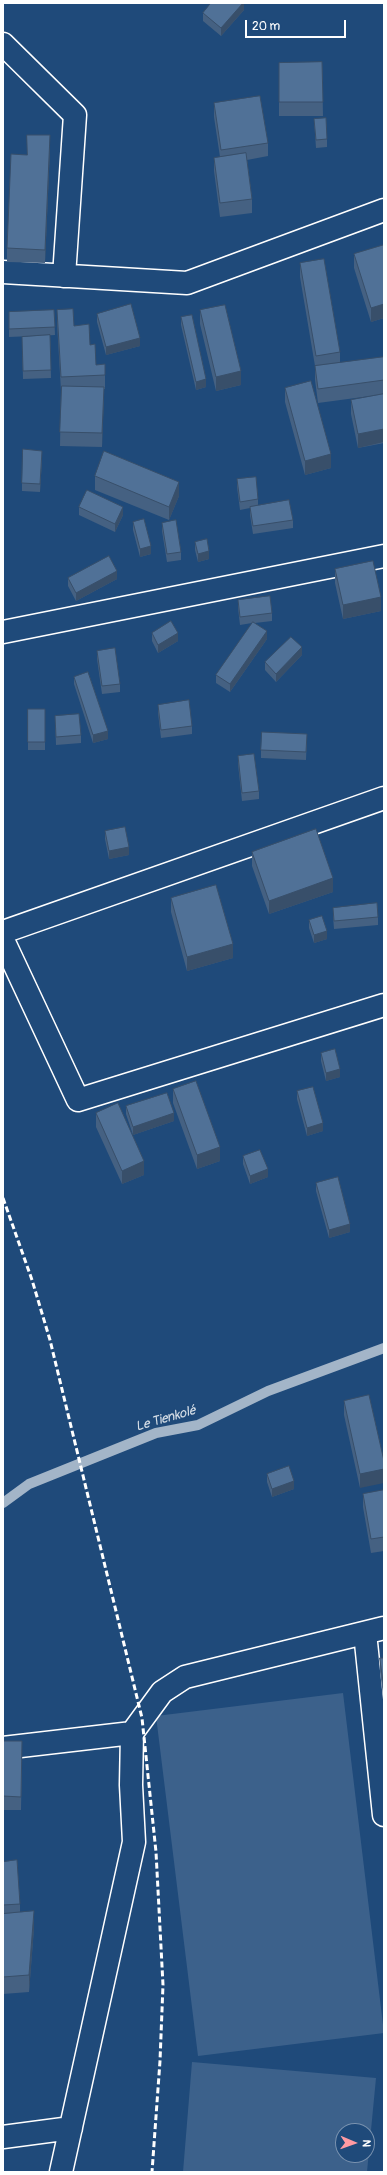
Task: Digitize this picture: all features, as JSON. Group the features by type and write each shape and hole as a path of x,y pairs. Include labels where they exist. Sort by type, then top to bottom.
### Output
{"street":[{"path":"3,44 75,115 64,276"},
{"path":"3,272 187,283 384,210"},
{"path":"3,632 384,556"},
{"path":"3,932 384,798"},
{"path":"3,940 78,1100 384,1005"},
{"path":"61,2172 134,1842 131,1785 132,1733 162,1692 185,1677 374,1630 384,1815"},
{"path":"3,1748 132,1733"},
{"path":"3,2137 71,2128"}],"shaded area":[{"path":"343,1693 384,2033 198,2056 156,1716"},
{"path":"192,2062 376,2078 372,2123 335,2123 335,2163 368,2163 367,2172 183,2172"}],"building":[{"path":"211,3 243,3 221,28 203,13"},
{"path":"322,62 323,102 279,102 279,63"},
{"path":"260,96 268,143 221,150 214,103"},
{"path":"326,118 327,139 316,140 314,119"},
{"path":"27,135 50,135 45,250 7,248 11,154 27,155"},
{"path":"246,153 252,199 220,203 214,158"},
{"path":"384,245 384,304 371,308 354,254"},
{"path":"324,259 340,352 316,356 300,263"},
{"path":"131,304 140,338 106,347 97,314"},
{"path":"225,305 241,371 216,377 200,310"},
{"path":"73,309 74,326 89,324 90,345 95,344 96,365 105,364 105,375 61,377 57,310"},
{"path":"54,310 55,327 9,329 9,312"},
{"path":"192,315 206,379 196,382 181,317"},
{"path":"50,335 51,370 23,371 22,337"},
{"path":"384,357 384,380 318,389 315,366"},
{"path":"311,381 331,454 305,461 285,388"},
{"path":"62,386 104,387 102,433 60,432"},
{"path":"384,394 384,429 358,434 351,400"},
{"path":"23,449 42,451 40,484 22,483"},
{"path":"104,451 179,482 169,507 95,476"},
{"path":"256,477 258,499 240,502 237,479"},
{"path":"87,490 123,507 115,524 79,507"},
{"path":"289,500 293,520 253,526 250,507"},
{"path":"144,519 151,546 140,549 133,522"},
{"path":"176,520 181,552 167,554 162,523"},
{"path":"207,539 209,551 198,554 195,542"},
{"path":"109,556 117,571 76,593 68,578"},
{"path":"373,561 381,597 343,605 335,569"},
{"path":"270,596 272,613 240,617 238,600"},
{"path":"171,621 178,633 158,645 152,633"},
{"path":"253,622 267,631 230,684 216,675"},
{"path":"291,637 302,647 276,674 265,662"},
{"path":"115,648 120,684 102,686 97,651"},
{"path":"88,672 108,731 93,735 74,677"},
{"path":"189,700 192,726 161,730 158,705"},
{"path":"28,709 45,709 45,742 28,742"},
{"path":"79,714 81,735 56,737 55,716"},
{"path":"262,732 307,734 306,752 261,750"},
{"path":"254,754 259,791 242,793 238,756"},
{"path":"125,827 129,847 109,851 105,831"},
{"path":"316,829 333,878 269,901 252,852"},
{"path":"216,885 233,944 187,957 171,898"},
{"path":"377,903 378,917 334,921 333,908"},
{"path":"322,916 327,931 314,935 309,920"},
{"path":"335,1049 340,1069 326,1073 321,1053"},
{"path":"196,1081 220,1147 197,1155 173,1089"},
{"path":"313,1087 323,1123 307,1128 297,1091"},
{"path":"167,1093 174,1113 133,1127 126,1106"},
{"path":"118,1103 144,1161 122,1171 96,1113"},
{"path":"260,1150 268,1169 250,1176 243,1156"},
{"path":"338,1177 350,1224 329,1230 316,1183"},
{"path":"369,1395 384,1461 384,1469 360,1474 344,1401"},
{"path":"289,1466 294,1481 272,1489 267,1474"},
{"path":"384,1490 384,1537 371,1539 363,1494"},
{"path":"380,1658 384,1658 384,1688"},
{"path":"3,1741 22,1741 21,1797 3,1796"},
{"path":"17,1860 20,1904 3,1905 3,1862"},
{"path":"34,1911 29,1975 3,1977 3,1914"}],"waterway":[{"name":"Le Tienkolé","path":"3,1503 29,1484 156,1433 198,1425 268,1391 384,1348"}],"railway":[{"path":"3,1198 32,1280 50,1340 142,1718 156,1852 163,1985 160,2061 152,2172"}]}
